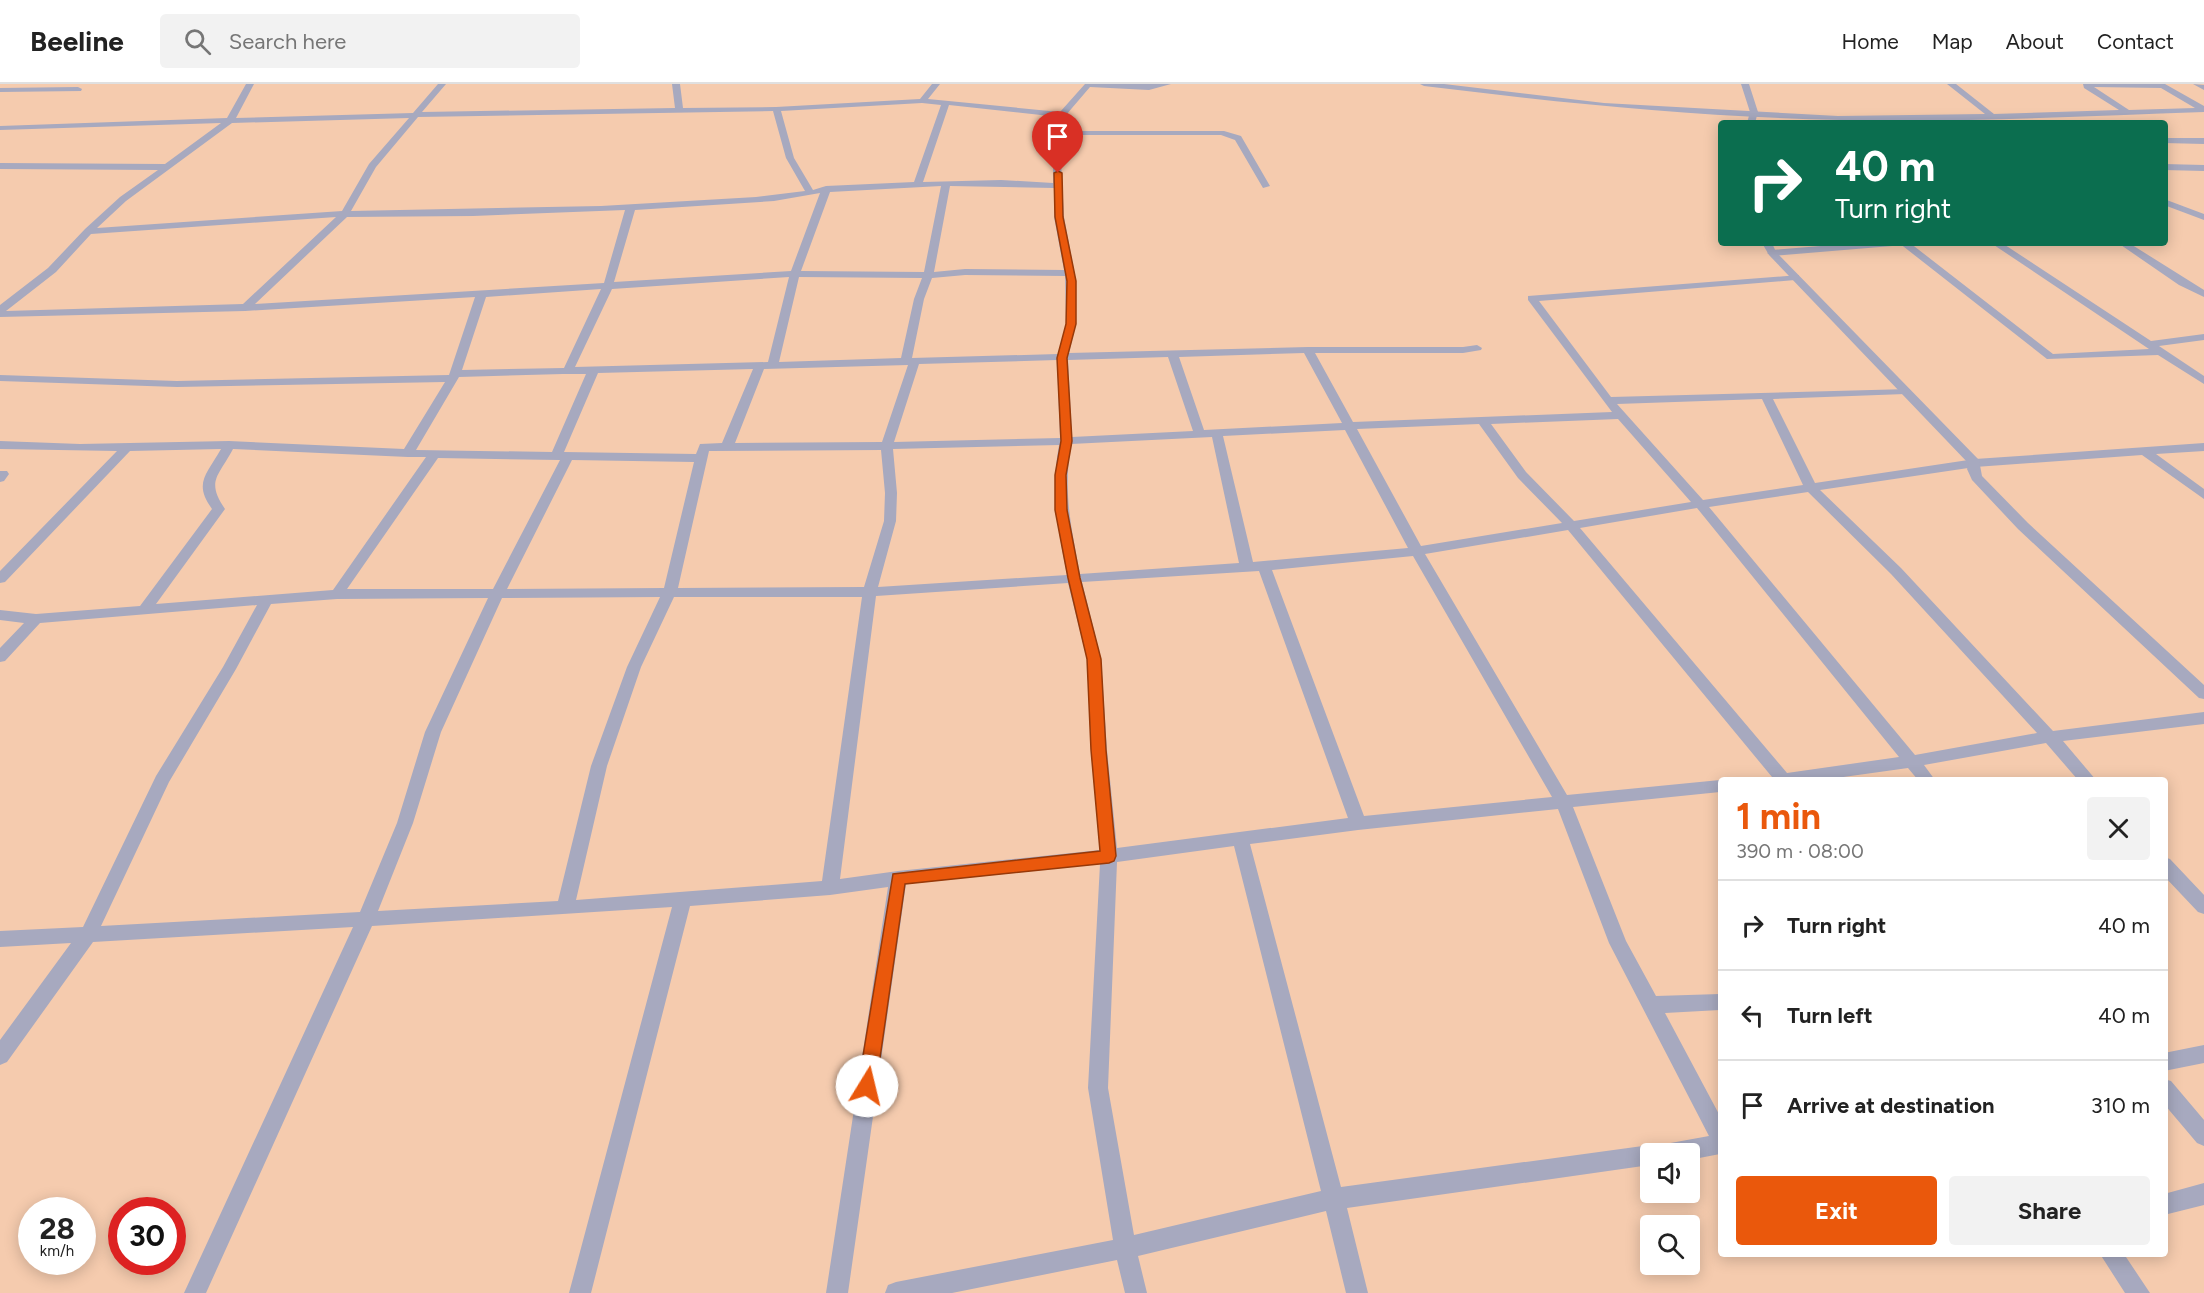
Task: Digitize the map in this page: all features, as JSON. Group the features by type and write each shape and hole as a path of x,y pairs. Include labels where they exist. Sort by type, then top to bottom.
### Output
{"street":[{"path":"0,312 52,270 88,231 123,199 230,121 250,84"},
{"path":"245,308 345,214 372,166 441,84"},
{"path":"676,84 679,111"},
{"path":"922,101 936,84"},
{"path":"1062,115 1089,84 1149,88 1167,84"},
{"path":"1424,84 1520,96 1672,110 1882,119 2204,110"},
{"path":"1515,84 1520,96"},
{"path":"1745,84 1754,112 1752,120"},
{"path":"1951,84 1996,116 2006,120"},
{"path":"2197,84 2204,88"},
{"path":"2085,85 2127,112"},
{"path":"2085,85 2160,85 2204,110"},
{"path":"0,90 78,89"},
{"path":"0,128 413,115 776,109 922,101 1062,115"},
{"path":"917,185 946,103"},
{"path":"776,109 790,158 810,194"},
{"path":"1754,112 1772,120"},
{"path":"1062,115 1068,133 1057,161 1059,217 1070,273 1071,324 1062,358 1066,441 1060,475 1061,510 1074,578 1094,659 1099,750 1109,856 1098,1088 1125,1248 1136,1293"},
{"path":"1068,133 1221,133 1238,138 1266,186"},
{"path":"2168,140 2204,141"},
{"path":"0,166 167,166"},
{"path":"2168,167 2204,168"},
{"path":"830,888 870,592 890,521 891,494 887,447 910,362 919,299 928,275 946,184"},
{"path":"88,231 345,214 411,215 631,207 810,194 826,189 946,184 1059,186"},
{"path":"727,447 766,364 826,189"},
{"path":"2168,204 2204,217"},
{"path":"567,372 608,285 631,207"},
{"path":"1770,248 1819,246"},
{"path":"1908,246 2051,357 2163,352"},
{"path":"2001,246 2204,381"},
{"path":"2128,246 2183,283 2204,294"},
{"path":"1770,248 1795,277 1975,463"},
{"path":"0,312 245,308 795,274 1070,273"},
{"path":"1795,277 1532,298 1608,401 1700,504 1925,777"},
{"path":"408,453 454,376 482,292"},
{"path":"2151,344 2204,337"},
{"path":"0,378 177,384 766,364 1308,350 1463,350 1478,348"},
{"path":"1308,350 1417,551 1563,802 1618,944 1715,1117"},
{"path":"1173,355 1200,435"},
{"path":"195,1293 365,921 405,823 433,732 562,456 593,371"},
{"path":"1608,401 1905,391"},
{"path":"1766,396 1811,488 1904,579 1978,657 2085,777"},
{"path":"566,908 599,766 634,666 670,591 704,447 887,447 1066,441 1349,426 1621,416"},
{"path":"1483,421 1522,476 1570,524 1781,777"},
{"path":"1217,434 1247,567"},
{"path":"0,445 80,448 229,446 434,454 702,458"},
{"path":"0,579 128,446"},
{"path":"144,610 219,509 209,496 207,486 229,446"},
{"path":"0,615 36,619 337,594 870,592 1264,566 1417,551 1570,524 1975,463 2204,447"},
{"path":"2144,451 2204,495"},
{"path":"337,594 434,454"},
{"path":"1975,463 1973,469 1976,477 2023,526 2203,692"},
{"path":"1264,566 1358,823"},
{"path":"0,1056 88,934 162,780 229,669 266,601"},
{"path":"0,657 36,619"},
{"path":"1804,777 2049,737 2204,718"},
{"path":"0,939 365,921 830,888 898,878 1109,856 1358,823 1718,786"},
{"path":"1240,838 1357,1293"},
{"path":"2168,868 2204,907"},
{"path":"837,1293 898,878"},
{"path":"580,1293 682,900"},
{"path":"1651,1005 1718,1002"},
{"path":"2168,1061 2204,1054"},
{"path":"2168,1093 2204,1136"},
{"path":"1700,1148 1718,1145"},
{"path":"896,1293 1125,1248 1334,1199 1640,1156"},
{"path":"2168,1204 2204,1194"},
{"path":"2113,1257 2139,1293"}],"shaded area":[{"path":"0,84 2204,84 2204,1293 0,1293"}],"route":[{"path":"867,1086 898,878 1109,856 1099,750 1094,659 1074,578 1061,510 1060,475 1066,441 1062,358 1071,324 1071,281 1059,217 1058,173"}]}
